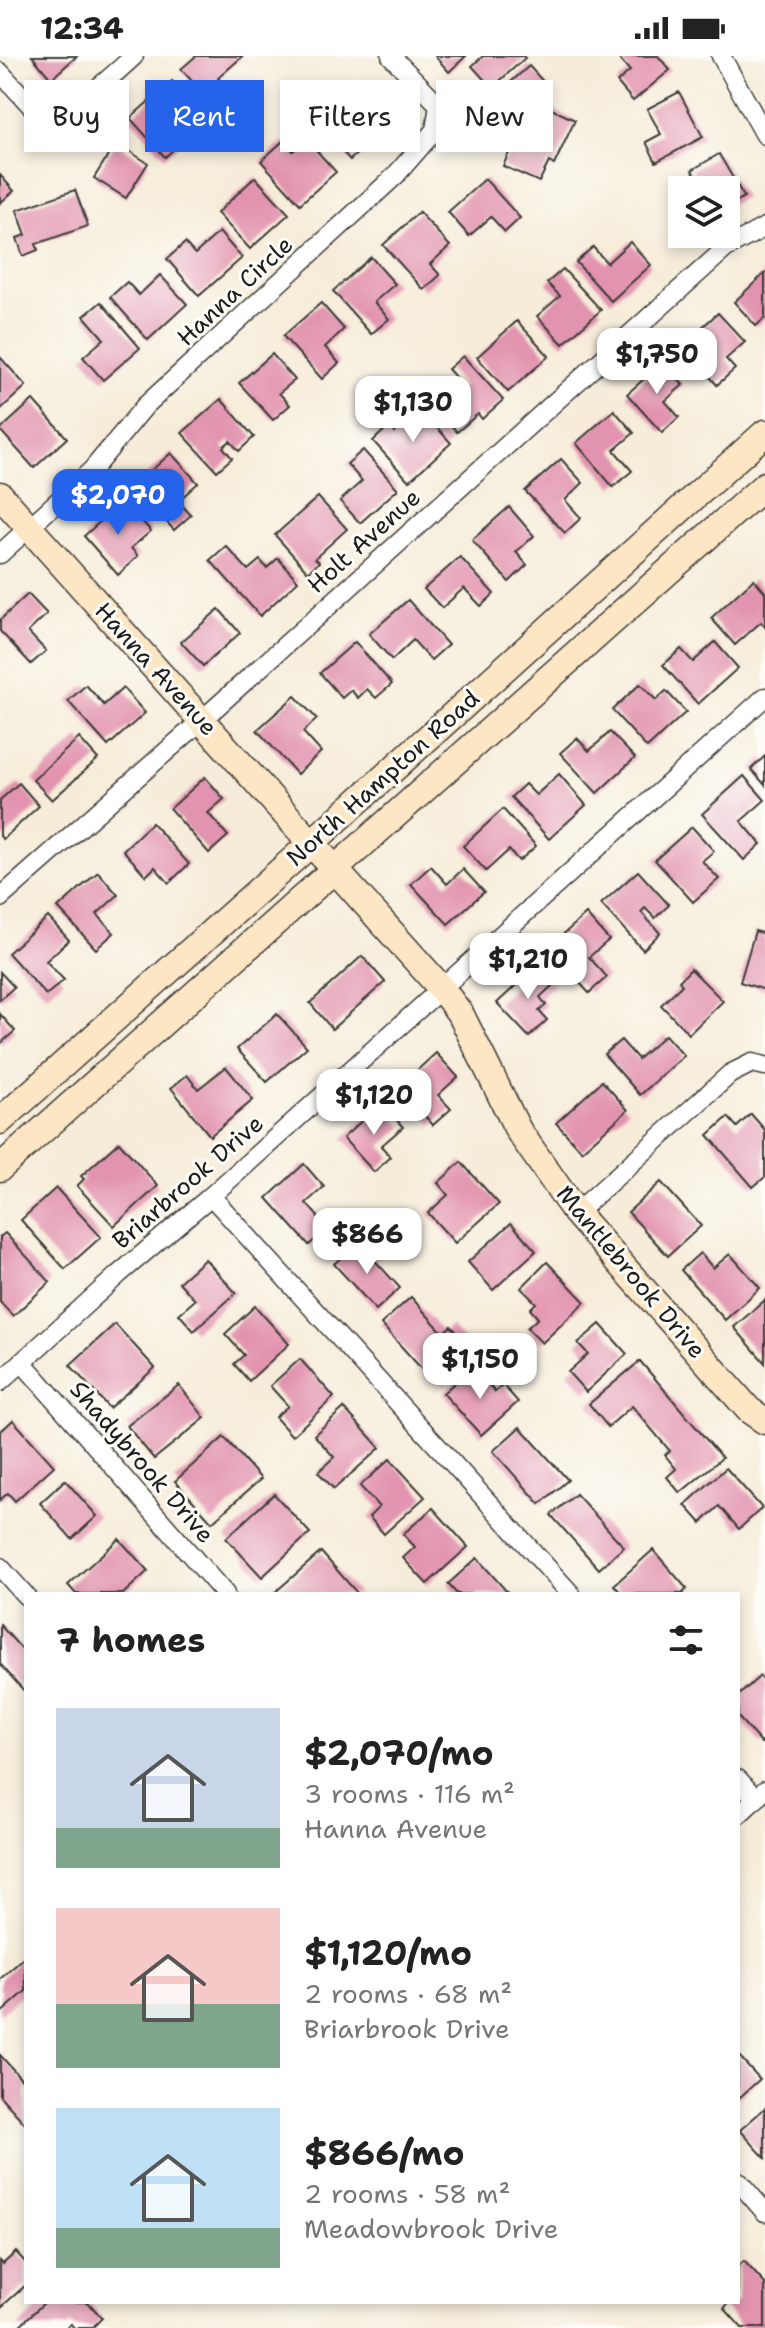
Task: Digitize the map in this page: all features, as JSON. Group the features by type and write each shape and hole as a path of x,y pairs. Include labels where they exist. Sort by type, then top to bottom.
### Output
{"main road":[{"name":"North Hampton Road","path":"0,1121 765,433"},
{"name":"North Hampton Road","path":"0,1168 765,485"},
{"name":"Hanna Avenue","path":"0,495 311,843"},
{"name":"Mantlebrook Drive","path":"311,843 441,988 461,1015 518,1130 576,1213 749,1410 765,1421"}],"street":[{"path":"0,72 32,107 52,118 101,86 134,56"},
{"name":"Hanna Circle","path":"0,554 92,470 145,406 395,176 435,130 439,105 391,56"},
{"path":"721,56 765,135"},
{"name":"Holt Avenue","path":"0,898 726,248 765,227"},
{"name":"Briarbrook Drive","path":"0,1382 765,697"},
{"path":"576,1213 730,1074 752,1063 765,1066"},
{"path":"211,1196 569,1592"},
{"name":"Shadybrook Drive","path":"22,1362 223,1592"},
{"path":"0,1567 24,1594"},
{"path":"740,1780 760,1794 740,1813"},
{"path":"740,2183 765,2212"}],"building":[{"path":"32,56 77,56 51,79"},
{"path":"196,56 243,56 218,78 220,80 191,80 181,69"},
{"path":"435,56 466,56 449,72"},
{"path":"483,56 525,58 501,80 485,80 472,66"},
{"path":"617,56 658,56 670,70 633,101 617,82 630,71"},
{"path":"529,66 542,80 513,80"},
{"path":"679,92 703,137 656,162 646,142 661,134 647,109"},
{"path":"145,105 145,135 130,118"},
{"path":"553,110 575,120 554,165 549,162 539,182 503,166 509,152 553,152"},
{"path":"280,144 280,152 318,152 336,172 300,204 261,161"},
{"path":"129,151 148,163 126,198 94,178 110,152"},
{"path":"343,152 359,152 350,160"},
{"path":"719,154 732,176 696,176 692,170"},
{"path":"0,175 14,191 0,203"},
{"path":"255,177 289,214 250,249 217,213"},
{"path":"485,179 520,218 505,232 491,217 469,236 448,212"},
{"path":"75,190 88,226 36,244 38,250 23,256 17,238 26,235 17,210"},
{"path":"419,212 450,246 430,264 440,275 424,290 383,245"},
{"path":"219,232 242,258 199,296 167,259 185,243 195,254"},
{"path":"630,242 651,265 611,301 576,262 593,247 607,263"},
{"path":"371,257 395,284 374,302 389,319 371,334 333,291"},
{"path":"563,269 601,310 563,344 537,316 560,296 547,283"},
{"path":"765,273 765,318 756,326 734,302"},
{"path":"160,275 187,304 148,340 110,297 127,282 139,295"},
{"path":"101,302 140,348 103,380 83,357 104,339 84,316"},
{"path":"321,303 344,329 325,347 339,363 322,379 283,336"},
{"path":"718,313 745,342 726,359 735,369 717,385 682,345"},
{"path":"517,321 549,356 508,392 477,357"},
{"path":"272,354 295,380 279,393 290,405 273,420 239,383"},
{"path":"463,356 503,400 482,419 478,414 457,432 437,409 463,386 448,369"},
{"path":"0,357 26,386 0,410"},
{"path":"663,362 683,385 665,401 679,417 662,433 627,394"},
{"path":"221,399 254,437 239,451 230,441 223,447 232,458 217,471 182,433"},
{"path":"33,400 67,438 34,468 0,430"},
{"path":"420,409 451,443 409,481 373,441 389,426 395,432"},
{"path":"614,410 634,433 614,450 632,471 613,487 576,443"},
{"path":"363,450 398,489 360,523 340,501 362,481 347,464"},
{"path":"171,453 198,483 178,501 191,515 174,530 134,486"},
{"path":"561,459 583,483 565,500 581,518 565,533 525,491"},
{"path":"318,497 347,529 315,558 319,562 308,572 275,535"},
{"path":"123,501 151,531 131,548 138,556 118,575 84,536"},
{"path":"509,507 534,536 516,552 527,565 509,582 472,540"},
{"path":"226,546 248,570 260,560 267,568 278,558 298,581 260,616 210,560"},
{"path":"460,557 494,594 481,606 464,588 442,608 424,589"},
{"path":"754,579 765,592 765,627 761,622 735,645 711,618"},
{"path":"28,594 47,614 28,632 46,651 31,664 0,631 0,620"},
{"path":"408,600 448,645 431,660 413,640 392,660 369,634"},
{"path":"219,609 240,633 203,666 181,642"},
{"path":"355,642 392,684 376,698 367,689 358,698 351,690 342,698 320,673"},
{"path":"715,642 738,668 698,704 663,665 681,649 693,662"},
{"path":"640,684 656,700 666,691 686,712 647,748 612,710"},
{"path":"86,685 104,705 123,688 145,713 108,746 68,701"},
{"path":"295,696 317,719 303,732 321,752 297,774 257,730"},
{"path":"610,732 635,758 597,793 560,753 577,738 589,751"},
{"path":"79,738 98,759 52,800 33,780"},
{"path":"765,756 765,785 751,769"},
{"path":"559,774 586,805 549,839 511,797 525,784 536,795"},
{"path":"744,776 765,800 741,821 761,844 744,860 702,814"},
{"path":"205,777 224,799 208,813 228,836 209,853 170,809"},
{"path":"19,783 39,806 3,839 0,836 0,800"},
{"path":"503,809 536,846 519,861 509,850 486,871 463,846"},
{"path":"152,823 189,864 169,883 155,867 146,876 123,850"},
{"path":"692,827 714,851 702,861 719,879 693,902 655,860"},
{"path":"431,866 447,884 463,869 484,892 448,924 411,884"},
{"path":"638,871 669,905 655,918 645,908 641,912 660,933 643,950 601,904"},
{"path":"98,872 118,895 97,914 114,933 96,949 58,908"},
{"path":"586,914 609,940 589,957 607,977 589,993 548,948"},
{"path":"48,917 69,940 46,961 64,980 46,995 8,953"},
{"path":"755,931 765,934 765,990 740,982"},
{"path":"362,956 385,982 332,1029 310,1003"},
{"path":"537,966 554,984 540,997 546,1005 539,1011 547,1020 529,1037 497,1003"},
{"path":"691,969 723,1001 689,1034 661,1005 682,985 679,981"},
{"path":"0,972 14,987 0,1000"},
{"path":"0,1014 15,1031 0,1044"},
{"path":"277,1014 307,1047 267,1082 237,1049"},
{"path":"665,1035 684,1056 640,1095 604,1054 621,1040 638,1059"},
{"path":"436,1053 458,1077 438,1095 451,1109 433,1125 399,1087"},
{"path":"226,1067 253,1100 210,1136 171,1088 187,1075 198,1089"},
{"path":"602,1081 628,1110 582,1151 556,1123"},
{"path":"381,1103 403,1127 381,1146 391,1157 374,1172 343,1138"},
{"path":"751,1114 765,1130 765,1177 753,1187 708,1135 728,1117 737,1127"},
{"path":"119,1142 158,1186 114,1226 77,1186 84,1179 81,1176"},
{"path":"461,1162 499,1204 455,1243 428,1213 448,1195 438,1183"},
{"path":"304,1164 324,1187 306,1203 328,1228 309,1245 267,1198"},
{"path":"661,1182 701,1226 668,1256 628,1212"},
{"path":"56,1188 101,1237 65,1269 21,1220"},
{"path":"511,1223 536,1251 493,1290 468,1262"},
{"path":"5,1233 50,1282 13,1316 0,1302 0,1237"},
{"path":"358,1242 400,1288 376,1310 334,1264"},
{"path":"700,1253 713,1268 730,1254 760,1288 725,1320 681,1270"},
{"path":"205,1259 236,1293 194,1331 179,1314 195,1300 179,1282"},
{"path":"547,1262 585,1302 542,1343 527,1328 538,1318 530,1309 536,1303 521,1288"},
{"path":"411,1297 443,1333 451,1326 465,1342 428,1376 381,1324"},
{"path":"765,1300 765,1363 734,1327"},
{"path":"255,1306 289,1344 249,1381 234,1364 244,1355 225,1334"},
{"path":"115,1324 155,1368 109,1408 70,1365"},
{"path":"600,1324 627,1354 586,1392 568,1372 588,1354 578,1343"},
{"path":"300,1359 334,1397 292,1436 275,1417 288,1406 270,1386"},
{"path":"640,1361 722,1458 680,1493 667,1477 676,1469 665,1455 670,1451 632,1406 608,1427 589,1404"},
{"path":"472,1367 495,1392 503,1385 518,1402 481,1435 443,1393"},
{"path":"179,1385 205,1418 154,1459 127,1426"},
{"path":"344,1408 380,1448 334,1489 318,1472 334,1457 314,1435"},
{"path":"13,1420 54,1466 15,1501 8,1493 0,1500 0,1432"},
{"path":"520,1427 568,1480 540,1504 493,1451"},
{"path":"224,1437 261,1479 212,1522 175,1481"},
{"path":"390,1459 425,1497 384,1534 369,1517 379,1507 360,1486"},
{"path":"726,1468 762,1508 739,1529 719,1506 701,1523 685,1505"},
{"path":"65,1480 97,1516 72,1539 40,1503"},
{"path":"274,1494 310,1533 262,1577 226,1538"},
{"path":"576,1494 624,1547 599,1569 551,1515"},
{"path":"433,1508 468,1547 427,1584 403,1558 415,1547 403,1534"},
{"path":"119,1539 148,1571 125,1592 74,1592 68,1585"},
{"path":"653,1550 687,1589 684,1592 620,1592 614,1585"},
{"path":"321,1552 356,1592 275,1592"},
{"path":"477,1558 507,1592 455,1592 448,1584"},
{"path":"0,1625 24,1652 24,1691 0,1664"},
{"path":"760,1676 765,1682 765,1739 761,1743 740,1719 740,1694"},
{"path":"24,1958 24,1993 0,2014 0,1979"},
{"path":"0,2055 24,2082 24,2123 0,2096"},
{"path":"740,2057 760,2079 740,2097"},
{"path":"765,2108 765,2158 740,2130"},
{"path":"16,2252 24,2261 24,2287 0,2308 0,2261 3,2264"},
{"path":"744,2261 765,2284 765,2328 742,2328 724,2308 728,2304 740,2304 740,2264"},
{"path":"43,2304 90,2304 102,2318 92,2328 74,2328 71,2324 66,2328 17,2328"}]}
